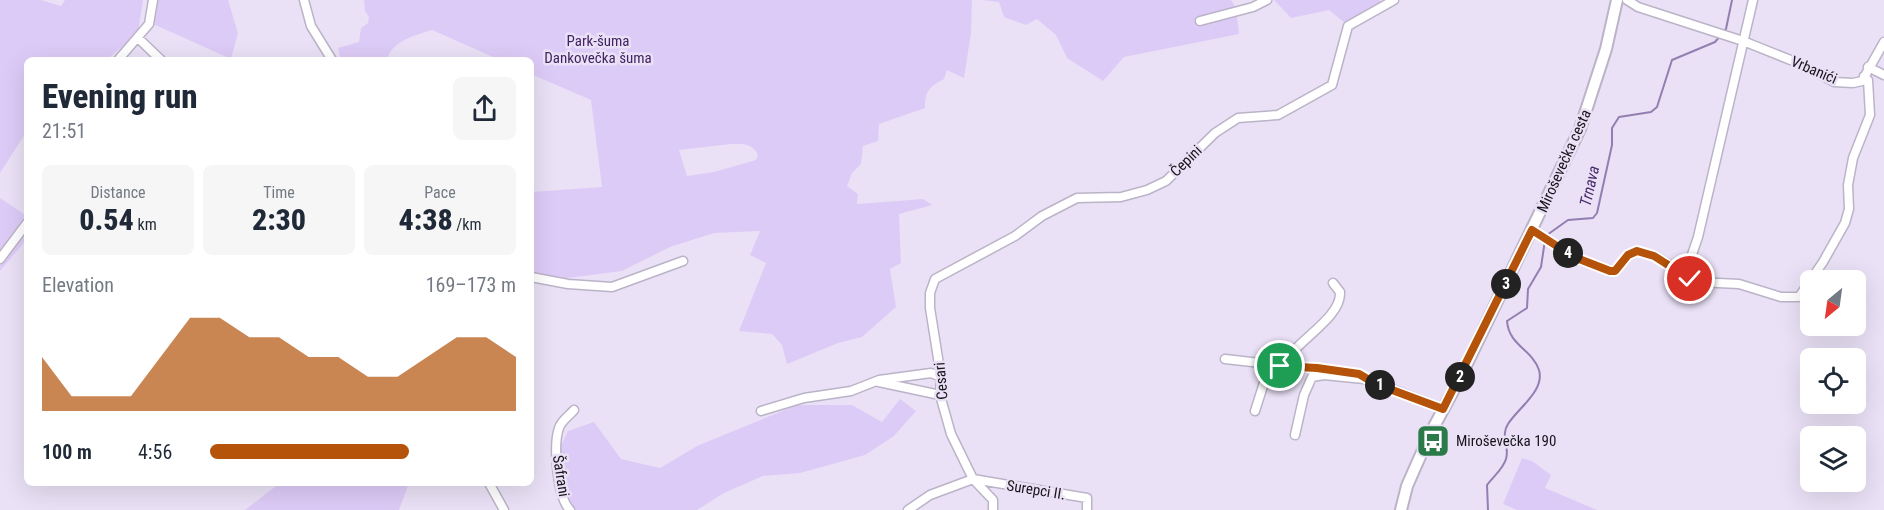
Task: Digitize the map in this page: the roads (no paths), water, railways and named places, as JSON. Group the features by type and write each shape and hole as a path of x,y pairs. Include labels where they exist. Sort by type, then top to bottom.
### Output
{"main road":[{"name":"Miroševečka cesta","path":"1401,510 1410,479 1580,129 1606,49 1617,0"}],"street":[{"path":"121,57 149,24 153,0"},
{"path":"304,0 311,26 330,57"},
{"path":"1200,21 1240,11 1266,0"},
{"name":"Čepini","path":"935,279 1015,236 1042,216 1077,198 1121,197 1166,181 1215,133 1238,118 1278,115 1332,85 1348,26 1394,0"},
{"name":"Vrbanići","path":"1627,0 1638,8 1743,41 1798,63 1834,82 1853,83 1862,81 1864,76"},
{"path":"1685,275 1698,237 1753,0"},
{"path":"138,38 158,57"},
{"path":"1532,230 1574,257 1610,271 1615,271 1628,255 1637,251 1654,256 1698,282 1739,284 1781,297 1799,297 1839,236 1849,209 1848,185 1852,158 1870,115 1868,80 1864,76 1884,42"},
{"path":"1868,67 1884,75"},
{"path":"0,259 24,227"},
{"path":"534,278 568,284 612,287 682,261"},
{"name":"Cesari","path":"935,279 930,293 930,308 941,376 940,395 951,434 973,479 993,500 993,510"},
{"path":"1283,367 1286,359 1304,343 1340,300 1340,292 1334,283"},
{"path":"1225,359 1352,373 1443,409"},
{"path":"1255,411 1270,364"},
{"path":"761,411 804,398 851,391 876,381 912,374 932,373 941,376"},
{"path":"1295,435 1304,395 1312,377 1324,375 1365,379"},
{"path":"876,381 940,395"},
{"name":"Šafrani","path":"570,510 566,506 562,491 556,453 559,427 574,410"},
{"path":"908,510 930,495 973,479"},
{"name":"Surepci II.","path":"973,479 1087,498 1087,510"},
{"path":"491,486 504,510"}],"waterway":[{"name":"Trnava","path":"1547,235 1568,220 1593,218 1597,213 1612,145 1612,128 1619,117 1651,112 1657,107 1672,60 1715,42 1726,29 1732,0"},
{"name":"Trnava","path":"1488,510 1487,485 1501,469 1506,459 1506,428 1530,399 1540,378 1536,363 1516,342 1507,321 1527,308 1528,289 1541,267 1545,240"}],"place":[{"name":"Miroševečka 190","path":"1433,441"}],"park label":[{"name":"Park-šuma Dankovečka šuma","path":"598,50"}]}
